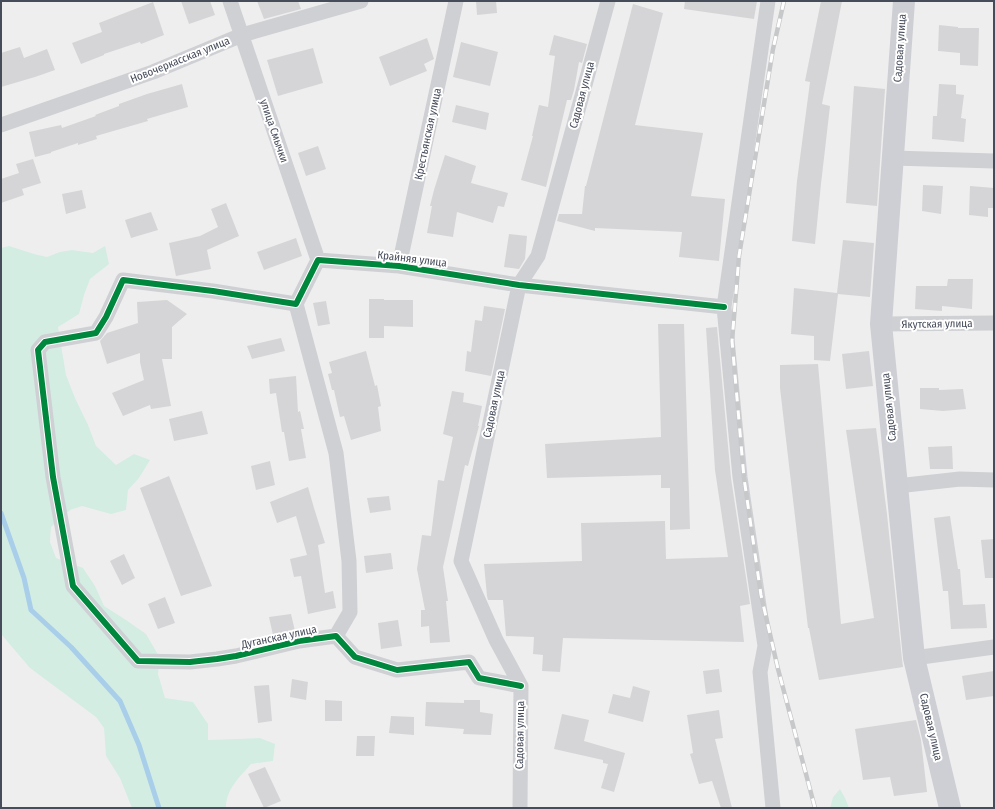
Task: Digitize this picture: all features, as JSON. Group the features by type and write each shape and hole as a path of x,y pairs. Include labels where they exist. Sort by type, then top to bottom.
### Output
{"street":[{"name":"улица Смычки","path":"230,1 318,260"},
{"name":"Новочеркасская улица","path":"1,125 153,72 242,35 361,1"},
{"name":"Крестьянская улица","path":"399,266 456,1"},
{"name":"Садовая улица","path":"520,808 521,686 496,640 461,561 519,285 538,256 608,1"},
{"path":"768,1 724,307 740,477 765,646 760,672 773,808"},
{"name":"Садовая улица","path":"904,1 881,324 914,658 950,808"},
{"path":"893,158 994,161"},
{"name":"Крайняя улица","path":"318,260 399,266 519,285 724,307"},
{"path":"318,260 296,304 336,453 349,561 350,612 336,636 355,657 397,670 469,662 479,678 521,686"},
{"name":"Дуганская улица","path":"296,304 213,291 124,280 106,317 96,333 45,342 38,350 53,477 73,586 138,661 190,662 217,659 299,641 336,636"},
{"name":"Якутская улица","path":"881,324 994,323"},
{"path":"897,486 960,479 994,480"},
{"path":"914,658 994,648"}],"green space":[{"path":"9,246 47,257 60,252 72,250 93,253 105,246 109,264 90,279 79,314 58,327 66,375 96,446 116,465 134,454 150,460 139,478 128,490 126,510 111,514 82,506 70,510 51,527 50,542 56,558 83,568 95,586 104,606 146,634 160,658 158,674 165,698 193,702 208,724 208,740 260,738 275,744 273,761 251,764 231,789 228,795 226,808 132,808 120,778 106,756 104,728 96,717 30,668 1,634 1,248"},
{"path":"840,789 849,808 830,808 833,797"}],"building":[{"path":"181,1 210,1 215,15 189,24"},
{"path":"257,1 298,1 301,9 264,19"},
{"path":"476,1 496,1 497,13 477,15"},
{"path":"685,1 757,1 754,19 684,9"},
{"path":"821,1 842,1 822,104 830,106 815,244 792,241 797,181 810,82 805,81"},
{"path":"153,2 164,35 141,44 140,42 104,54 81,64 72,43 102,32 99,23"},
{"path":"633,4 663,13 635,125 703,133 691,196 725,199 719,261 679,257 682,232 595,228 595,231 557,221 559,214 582,214 585,186"},
{"path":"939,25 958,28 979,28 978,66 960,65 960,53 938,51"},
{"path":"554,35 587,44 582,63 579,62 571,100 567,100 546,187 521,180 533,136 539,105 548,107 555,56 549,55"},
{"path":"427,38 434,59 424,64 427,71 390,86 379,57"},
{"path":"461,42 498,52 490,86 453,77"},
{"path":"20,47 24,58 47,49 55,70 1,87 1,53"},
{"path":"313,48 323,83 278,96 267,60"},
{"path":"182,84 188,107 147,119 148,121 96,136 97,139 78,145 78,143 35,157 29,132 61,125 62,128 96,116 95,115 119,106 119,104"},
{"path":"939,84 956,85 956,94 964,95 961,118 966,119 964,142 932,139 933,116 937,116"},
{"path":"854,86 885,89 877,206 846,203"},
{"path":"456,105 489,113 486,130 452,122"},
{"path":"318,146 326,169 306,176 298,153"},
{"path":"445,155 476,166 471,183 508,193 504,207 498,206 493,223 457,212 453,237 427,233 432,206 430,206"},
{"path":"33,159 41,183 22,189 24,195 1,203 1,179 19,173 16,164"},
{"path":"923,185 943,186 941,214 922,211"},
{"path":"970,186 994,188 994,208 988,208 988,217 969,215"},
{"path":"82,190 86,208 66,214 62,194"},
{"path":"226,203 239,236 207,250 211,269 176,276 169,243 200,236 218,227 211,209"},
{"path":"151,212 158,230 131,238 125,220"},
{"path":"509,234 527,236 525,259 519,269 504,267"},
{"path":"296,238 302,256 264,270 257,252"},
{"path":"843,240 874,243 870,297 838,294 830,361 814,360 814,336 791,334 794,288 837,293"},
{"path":"948,279 973,279 972,309 942,306 942,311 915,309 916,286 947,286"},
{"path":"369,299 413,300 413,327 384,326 384,338 369,338"},
{"path":"167,300 187,314 172,327 172,359 162,359 171,406 151,409 150,405 123,416 112,393 144,380 140,362 140,353 107,364 100,341 107,333 138,323 137,302"},
{"path":"326,301 330,324 318,326 313,303"},
{"path":"484,306 505,309 491,376 465,371 467,351 471,352 475,320 482,321"},
{"path":"658,324 684,324 690,529 670,530 670,488 661,488 661,475 547,478 545,444 661,437"},
{"path":"717,327 731,478 750,604 740,606 744,642 563,638 560,672 542,671 543,655 533,654 534,637 506,636 503,600 488,600 484,564 582,561 581,523 665,521 666,559 728,557 715,470 706,328"},
{"path":"281,338 285,351 252,359 247,346"},
{"path":"366,351 375,386 377,385 381,406 378,407 381,431 351,440 344,416 340,417 334,390 332,390 328,374 332,373 329,362"},
{"path":"869,351 873,386 846,389 842,354"},
{"path":"818,364 841,624 874,618 846,430 876,428 887,514 903,667 819,680 808,628 780,388 780,365"},
{"path":"296,376 298,412 300,411 304,429 301,429 306,458 289,461 284,432 282,432 276,393 270,394 269,379"},
{"path":"920,388 939,388 939,390 963,389 966,409 943,411 920,409"},
{"path":"452,391 464,393 463,402 482,406 479,426 468,466 465,465 443,567 448,601 446,601 450,642 430,643 429,626 421,627 421,610 425,610 417,569 422,535 431,536 438,480 444,481 453,437 443,434"},
{"path":"202,411 208,434 174,441 169,419"},
{"path":"952,446 953,469 930,469 928,447"},
{"path":"270,461 275,485 256,490 251,466"},
{"path":"169,476 212,586 181,596 140,488"},
{"path":"308,487 325,543 318,545 325,593 333,591 336,608 308,614 301,576 294,577 290,559 307,555 296,516 277,523 270,502"},
{"path":"389,496 391,510 370,513 367,498"},
{"path":"950,516 958,569 960,569 963,605 985,604 987,628 951,629 948,591 943,591 934,518"},
{"path":"994,539 994,578 985,578 981,540"},
{"path":"391,553 393,569 366,573 364,556"},
{"path":"124,554 135,578 122,585 110,561"},
{"path":"165,597 175,623 158,629 148,604"},
{"path":"291,614 295,631 273,635 269,617"},
{"path":"398,620 402,646 381,649 378,623"},
{"path":"719,669 722,692 706,694 703,671"},
{"path":"994,671 994,696 966,700 962,676"},
{"path":"292,679 308,682 306,700 290,697"},
{"path":"269,685 272,721 258,723 254,686"},
{"path":"633,686 650,691 643,722 608,713 613,694 630,698"},
{"path":"325,700 342,701 342,721 325,721"},
{"path":"464,700 480,700 480,712 493,714 491,735 463,734 464,729 425,726 426,702 464,703"},
{"path":"719,710 723,738 715,739 732,808 721,808 712,781 699,784 690,754 693,753 687,715"},
{"path":"562,714 589,720 584,741 625,753 614,792 601,788 608,764 603,763 603,760 554,749"},
{"path":"391,716 414,717 414,735 389,733"},
{"path":"916,720 921,740 927,792 894,796 890,777 863,780 855,729"},
{"path":"357,736 375,736 374,756 356,756"},
{"path":"265,767 281,801 264,808 248,774"}],"waterway":[{"path":"1,513 24,578 31,610 71,647 120,701 139,745 159,808"}],"railway":[{"path":"784,1 773,49 739,256 732,341 744,478 761,595 778,669 815,808"}],"cycle path":[{"path":"521,686 479,678 469,662 397,670 355,657 336,636 299,641 217,659 190,662 138,661 73,586 53,477 38,350 45,342 96,333 106,317 123,280 213,291 296,304 318,260 399,266 519,285 724,307"}]}
